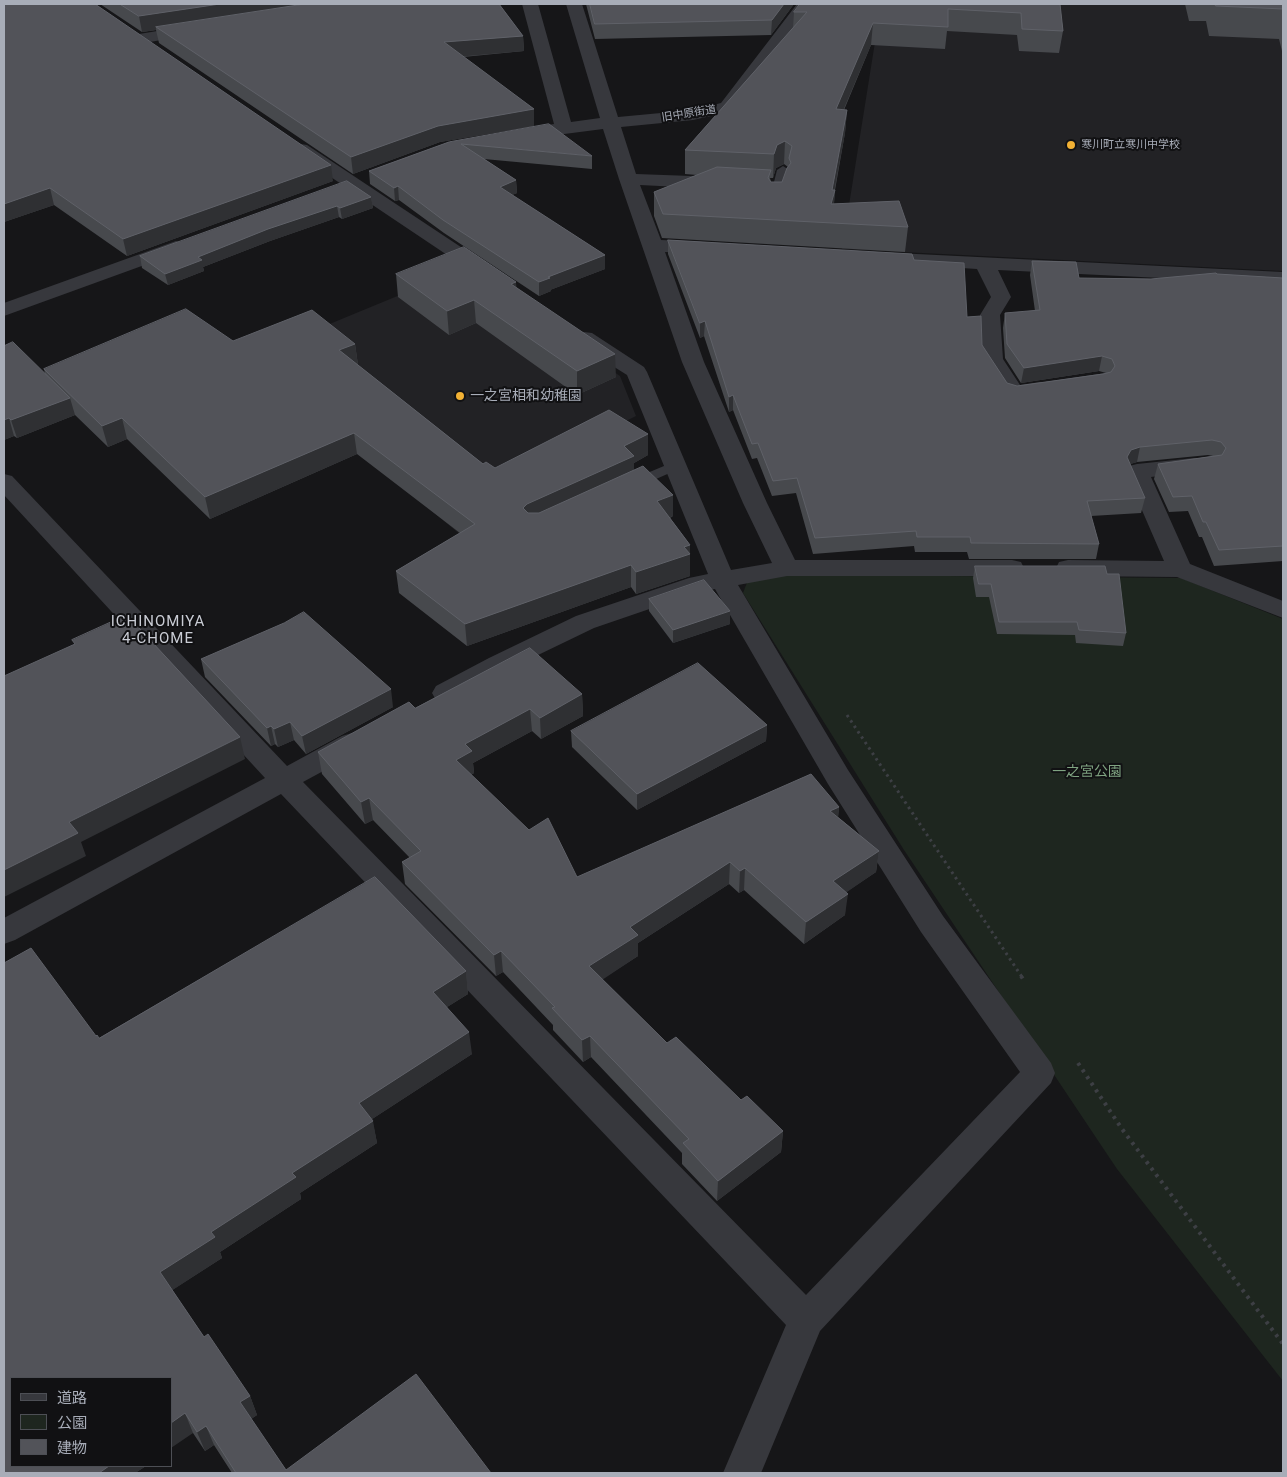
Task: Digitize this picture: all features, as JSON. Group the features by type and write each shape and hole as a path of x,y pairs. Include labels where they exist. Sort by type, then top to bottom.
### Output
{"street":[{"path":"530,4 564,128"},
{"path":"574,4 628,179 693,362 786,568"},
{"name":"旧中原街道","path":"500,138 564,128 693,115 727,107 805,4"},
{"path":"116,24 171,61"},
{"path":"139,39 205,28"},
{"path":"285,138 341,186 505,286"},
{"path":"341,186 376,173"},
{"path":"628,179 741,184"},
{"path":"760,185 779,186"},
{"path":"4,310 191,241"},
{"path":"652,245 721,249"},
{"path":"858,257 1283,278"},
{"path":"985,264 1001,298 990,314 992,359 1014,392 1061,386"},
{"path":"562,324 636,372 722,579 838,777 932,924 1038,1074 806,1320 742,1473"},
{"path":"1180,569 1137,471 1208,464"},
{"path":"4,481 284,780 806,1320"},
{"path":"421,706 498,664 585,622 698,584 786,568 1180,569 1283,610"},
{"path":"4,932 370,734"}],"lane":[{"path":"623,489 676,465"}],"path":[{"path":"846,714 1030,990"},
{"path":"1073,1055 1122,1129 1283,1344"}],"shaded area":[{"name":"寒川町立寒川中学校","path":"816,4 1283,4 1283,271 842,249 875,42"},
{"name":"一之宮相和幼稚園","path":"463,269 620,376 636,416 550,459 473,545 247,358"}],"green space":[{"name":"一之宮公園","path":"791,571 836,575 1181,578 1283,619 1283,1381 1117,1169 904,850 743,593 748,580"}],"building":[{"path":"4,4 95,4 331,165 123,239 50,188 4,204"},
{"path":"120,4 220,4 139,16"},
{"path":"305,4 499,4 523,36 444,42 534,109 438,126 351,157 156,27"},
{"path":"590,4 784,4 772,20 595,24"},
{"path":"800,4 1060,4 1063,31 1022,29 1021,13 948,9 948,27 873,23 836,109 847,110 832,190 835,190 831,204 899,201 908,227 663,214 654,192 717,167 771,170 768,178 771,182 782,182 791,163 789,158 792,146 785,141 777,145 774,154 685,150 807,12 794,12"},
{"path":"1215,4 1283,4 1283,9 1216,6"},
{"path":"549,124 592,156 461,144 516,180 500,187 605,255 539,282 443,220 398,186 394,188 369,171 449,142"},
{"path":"347,181 371,197 268,229 198,257 202,260 165,274 140,256"},
{"path":"668,240 912,254 914,260 964,263 967,317 981,316 982,345 1007,383 1017,386 1103,374 1111,372 1115,366 1112,359 1102,356 1024,368 1007,344 1005,313 1040,310 1032,261 1076,262 1079,278 1151,279 1216,273 1283,278 1283,546 1219,550 1206,522 1203,522 1192,496 1173,497 1158,464 1222,455 1226,448 1221,442 1212,440 1140,447 1131,450 1127,457 1145,498 1087,501 1099,544 971,543 970,537 917,537 916,531 815,538 797,478 773,481 758,443 752,444 733,395 729,397 705,321 700,323"},
{"path":"464,247 516,282 511,284 615,354 577,371 474,300 447,311 396,274"},
{"path":"186,309 233,341 312,310 355,344 339,350 483,464 486,462 495,468 609,410 648,434 624,446 634,456 527,504 523,508 528,513 539,513 643,466 673,495 657,501 690,545 684,547 690,554 636,572 631,565 465,624 396,571 475,524 354,433 205,497 122,418 102,426 44,369"},
{"path":"13,342 70,398 11,420 9,418 4,420 4,344"},
{"path":"975,566 1105,566 1107,574 1119,574 1126,633 1079,630 1077,622 999,622 991,584 979,584"},
{"path":"704,580 730,611 673,630 649,599"},
{"path":"304,612 391,689 302,736 290,722 274,729 271,726 267,728 201,659 284,623"},
{"path":"127,615 240,737 69,822 78,833 4,870 4,676 75,644 72,640"},
{"path":"530,648 582,694 540,718 530,709 465,744 472,751 456,760 529,830 548,818 577,877 811,774 839,807 830,811 879,851 833,881 848,894 806,922 745,868 740,871 730,862 630,927 638,935 589,966 667,1043 676,1037 741,1100 747,1096 783,1131 718,1181 683,1143 689,1139 590,1036 582,1040 552,1008 555,1007 501,951 494,955 402,862 421,851 369,798 361,802 318,752 409,702 415,708"},
{"path":"698,663 767,725 637,794 571,731"},
{"path":"375,877 466,971 433,992 469,1032 359,1103 373,1121 292,1173 296,1177 211,1232 215,1237 160,1272 204,1337 208,1334 250,1396 240,1402 286,1470 416,1374 491,1473 236,1473 206,1426 197,1432 185,1413 172,1422 172,1377 10,1377 10,1467 108,1467 99,1473 4,1473 4,963 31,948 99,1038"}],"place":[{"name":"寒川町立寒川中学校","path":"1071,145"},
{"name":"一之宮相和幼稚園","path":"460,396"}],"district":[{"name":"ICHINOMIYA 4-CHOME","path":"158,630"}]}
